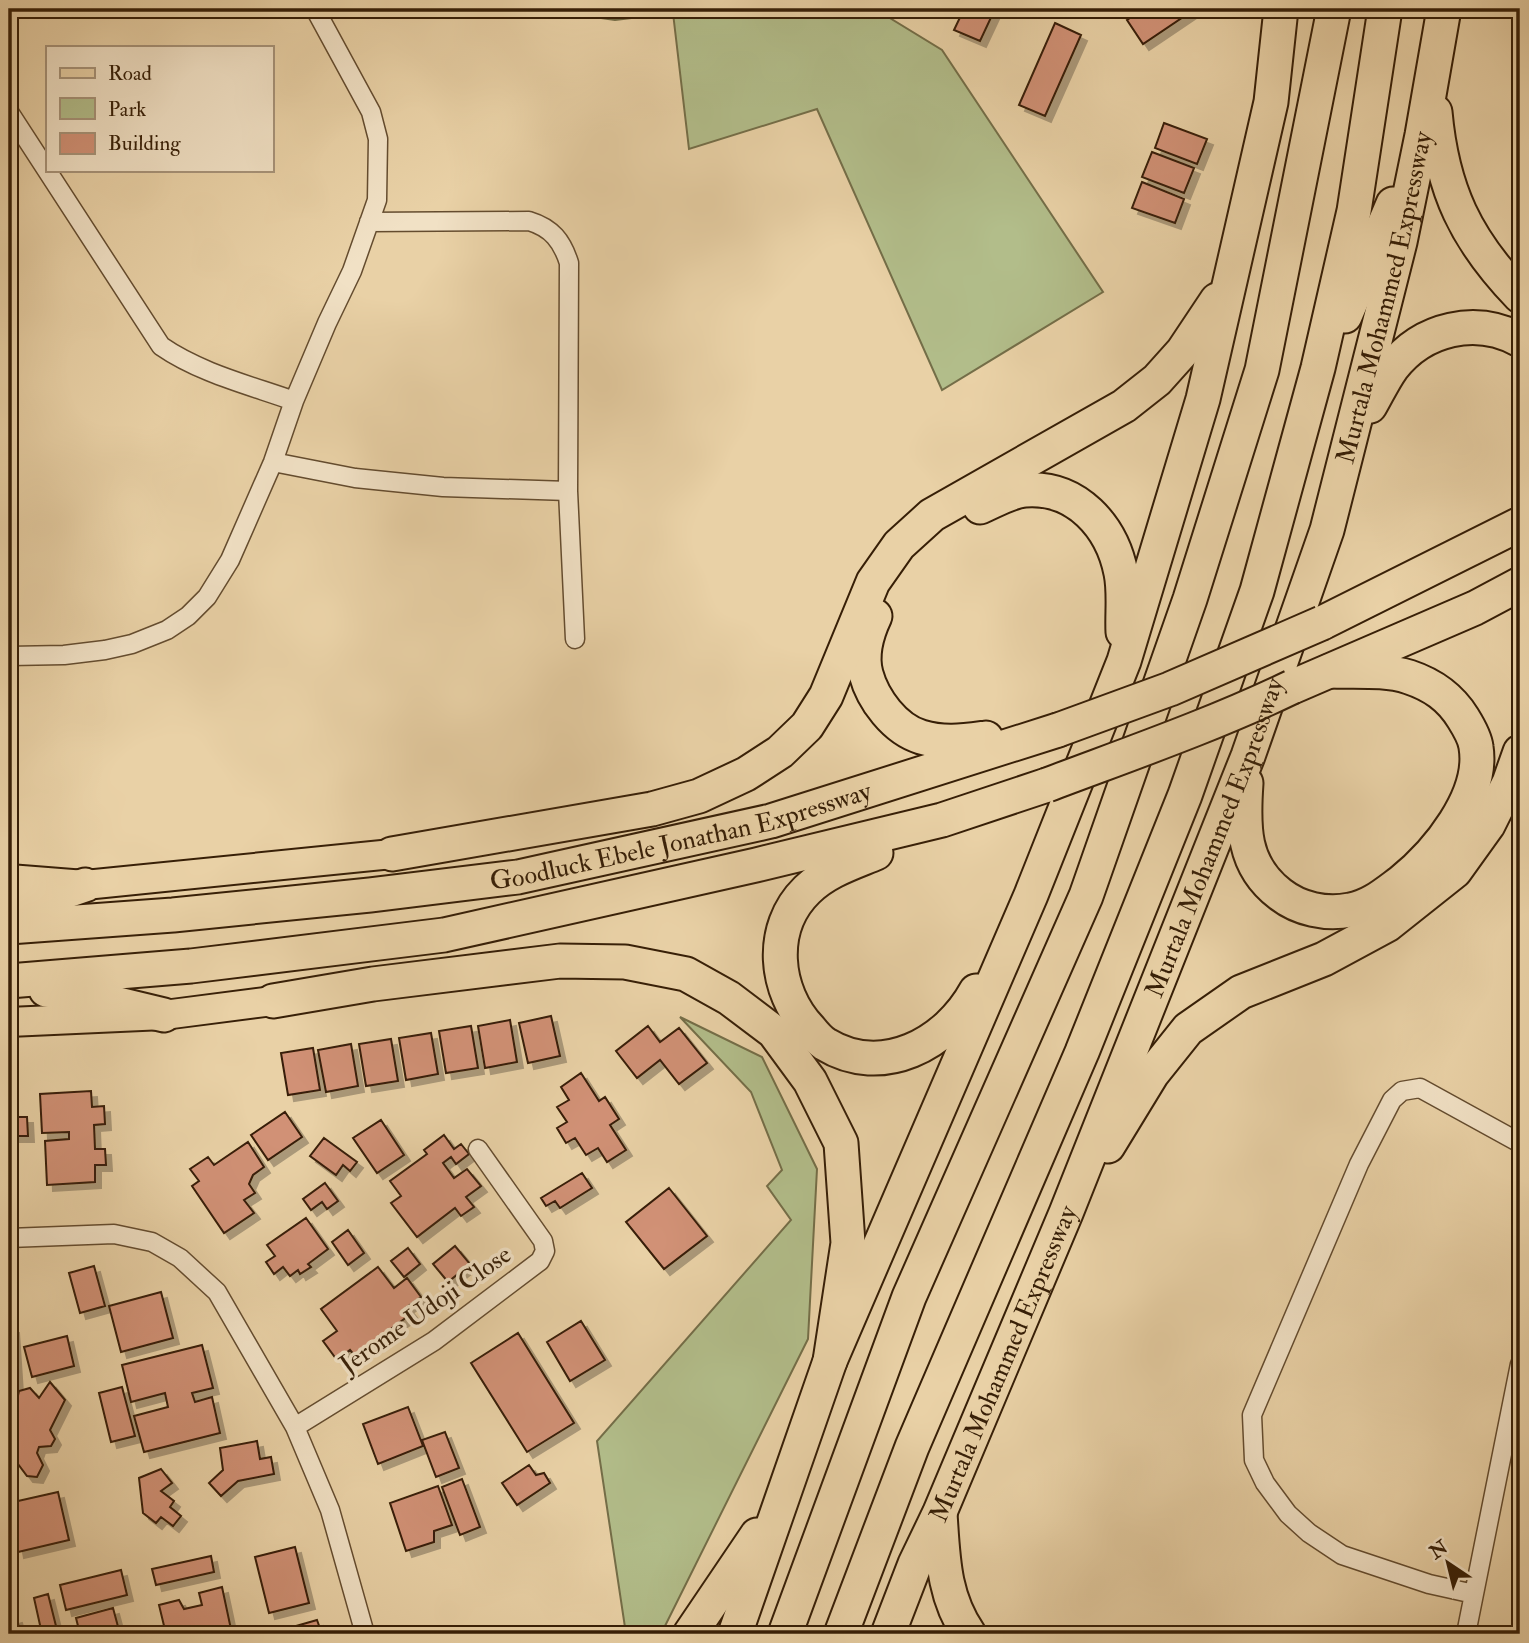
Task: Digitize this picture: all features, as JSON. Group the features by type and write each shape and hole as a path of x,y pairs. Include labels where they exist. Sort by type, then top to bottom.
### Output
{"highway":[{"path":"735,1634 830,1361 1031,895 1124,661 1203,400 1270,102 1281,9"},
{"path":"785,1634 909,1297 1086,896 1190,599 1262,370 1334,9"},
{"name":"Murtala Mohammed Expressway","path":"841,1634 922,1424 1082,1052 1185,795 1257,591 1318,368 1354,211 1385,9"},
{"name":"Murtala Mohammed Expressway","path":"888,1634 915,1564 940,1512 1066,1213 1248,756 1327,530 1400,242 1444,9"},
{"path":"1432,82 1437,141 1450,194 1469,234 1499,274 1520,296"},
{"path":"1318,368 1347,311 1422,135"},
{"path":"392,854 652,809 699,796 746,774 780,752 807,726 826,696 873,582 899,545 932,515 1125,406 1157,380 1201,327 1230,280"},
{"path":"1352,439 1392,369 1410,348 1449,329 1484,327 1520,340"},
{"path":"1189,445 1190,599"},
{"path":"1051,732 952,743 939,742 918,736 896,723 878,701 866,673 865,645 873,619 885,596 915,552 939,530 971,511 1024,490 1043,491 1077,503 1096,517 1108,535 1121,574 1124,661"},
{"path":"1455,558 1520,511"},
{"path":"1455,558 1520,524"},
{"name":"Goodluck Ebele Jonathan Expressway","path":"9,927 173,915 518,877 771,821 1051,732 1170,689 1322,623 1455,558"},
{"name":"Goodluck Ebele Jonathan Expressway","path":"9,982 191,966 444,934 757,866 942,820 1047,785 1254,705 1475,608 1520,584"},
{"path":"1248,756 1243,821 1248,847 1257,869 1273,889 1292,903 1318,911 1351,910 1381,898 1414,871 1440,842 1462,810 1474,779 1476,746 1453,702 1431,685 1407,676 1388,673 1330,671"},
{"path":"1066,1213 1152,1074 1188,1029 1241,992 1324,959 1387,925 1455,871 1488,825 1509,783 1520,752"},
{"path":"942,820 831,872 805,891 787,917 779,951 783,986 799,1018 824,1044 857,1057 894,1058 926,1044 942,1033 961,1015 974,995 1031,895"},
{"path":"392,854 518,877"},
{"path":"9,911 85,885"},
{"path":"273,1001 444,934"},
{"path":"273,1001 373,984 560,961 625,962 686,974 729,998 774,1032 810,1081 841,1143 848,1243 830,1361"},
{"path":"9,982 85,996 164,1015"},
{"path":"690,1634 782,1498"},
{"path":"940,1512 944,1574 960,1620 970,1634"},
{"path":"867,1634 915,1564"}],"main road":[{"path":"9,879 85,885 392,854"},
{"path":"9,1022 164,1015 273,1001"}],"street":[{"path":"9,656 64,655 132,644 167,631 188,616 207,597 230,560 352,271 377,200 378,139 371,112 315,9"},
{"path":"9,112 46,169"},
{"path":"48,172 160,346 207,370 295,401"},
{"path":"369,222 529,221 544,226 563,246 569,263 568,491 575,639"},
{"path":"273,462 355,478 443,487 568,491"},
{"path":"1474,1594 1429,1584 1342,1555 1309,1534 1288,1514 1265,1483 1254,1460 1252,1415 1359,1164 1392,1100 1402,1091 1420,1087 1520,1143"},
{"name":"Jerome Udoji Close","path":"295,1427 434,1341 540,1261 545,1251 544,1241 478,1149"},
{"path":"9,1238 114,1234 152,1242 180,1258 217,1292 295,1427 330,1510 365,1634"},
{"path":"1466,1634 1520,1364"}],"green space":[{"path":"538,9 875,9 942,50 1103,292 942,390 817,109 689,149 673,13 615,20"},
{"path":"680,1017 762,1057 817,1169 808,1339 661,1634 626,1634 597,1441 791,1220 767,1186 782,1170 751,1092"}],"building":[{"path":"964,9 995,9 980,41 954,30"},
{"path":"1144,9 1195,9 1143,44 1127,20"},
{"path":"1055,23 1081,35 1045,116 1019,105"},
{"path":"1164,123 1207,139 1197,164 1155,148"},
{"path":"1152,152 1194,168 1184,193 1142,177"},
{"path":"1142,182 1184,199 1175,223 1132,208"},
{"path":"551,1016 560,1056 528,1063 519,1023"},
{"path":"510,1020 517,1062 485,1068 478,1026"},
{"path":"471,1026 478,1068 446,1073 439,1031"},
{"path":"648,1026 660,1042 679,1028 707,1063 679,1084 660,1060 637,1078 616,1051"},
{"path":"431,1033 438,1074 406,1080 399,1038"},
{"path":"391,1039 398,1081 366,1086 359,1044"},
{"path":"351,1044 358,1086 326,1092 318,1050"},
{"path":"313,1048 320,1090 288,1095 281,1053"},
{"path":"581,1073 599,1101 605,1097 619,1119 610,1125 626,1150 607,1162 598,1148 586,1155 575,1138 566,1143 557,1128 567,1122 557,1107 569,1100 561,1087"},
{"path":"91,1091 92,1107 104,1106 105,1124 94,1125 95,1149 105,1149 106,1165 95,1165 95,1182 47,1185 45,1141 69,1139 69,1132 42,1133 40,1094"},
{"path":"285,1112 302,1137 268,1160 251,1135"},
{"path":"9,1117 27,1117 28,1136 9,1136"},
{"path":"381,1120 404,1155 377,1173 353,1138"},
{"path":"444,1135 454,1149 461,1144 469,1154 456,1164 451,1157 443,1163 454,1178 467,1169 481,1186 466,1197 474,1207 461,1216 455,1208 417,1237 391,1203 401,1196 390,1181 427,1154 424,1150"},
{"path":"324,1138 357,1162 350,1171 343,1165 336,1175 310,1156"},
{"path":"248,1142 264,1167 253,1175 249,1184 255,1193 244,1200 254,1213 224,1233 192,1186 199,1181 190,1169 208,1157 214,1165"},
{"path":"582,1173 592,1188 560,1208 555,1201 546,1206 541,1198"},
{"path":"325,1183 338,1201 327,1209 322,1202 311,1210 303,1199"},
{"path":"669,1188 707,1236 664,1269 626,1222"},
{"path":"306,1218 328,1249 308,1264 311,1267 300,1274 298,1270 290,1276 283,1267 274,1274 266,1262 275,1256 267,1245"},
{"path":"348,1230 364,1253 348,1265 332,1242"},
{"path":"455,1246 470,1264 448,1282 433,1264"},
{"path":"408,1248 420,1264 404,1277 391,1261"},
{"path":"94,1266 105,1306 80,1313 69,1273"},
{"path":"378,1267 394,1288 407,1278 421,1297 407,1307 412,1313 355,1356 350,1350 337,1360 323,1341 337,1331 321,1309"},
{"path":"161,1292 173,1338 121,1352 109,1306"},
{"path":"581,1321 605,1360 570,1381 547,1342"},
{"path":"9,1327 13,1327 17,1387 9,1387"},
{"path":"518,1333 574,1423 527,1452 471,1363"},
{"path":"67,1336 74,1366 32,1377 24,1347"},
{"path":"202,1345 213,1388 192,1393 195,1402 212,1397 220,1433 144,1452 134,1416 168,1407 165,1393 131,1402 122,1365"},
{"path":"50,1382 65,1400 50,1430 55,1439 51,1446 39,1447 37,1453 43,1465 37,1477 27,1476 9,1452 9,1402 17,1400 19,1391 30,1388 39,1398"},
{"path":"122,1387 135,1436 111,1442 99,1393"},
{"path":"408,1407 423,1446 378,1464 363,1424"},
{"path":"445,1432 459,1468 436,1477 422,1440"},
{"path":"257,1441 260,1459 271,1457 274,1474 238,1481 221,1496 209,1483 223,1470 220,1448"},
{"path":"529,1465 536,1475 544,1473 550,1483 517,1505 502,1483"},
{"path":"161,1469 172,1483 161,1491 174,1501 170,1507 181,1516 173,1526 161,1517 156,1523 143,1513 139,1478"},
{"path":"462,1479 480,1527 460,1535 442,1487"},
{"path":"438,1486 452,1525 434,1531 434,1542 406,1551 390,1503"},
{"path":"58,1492 69,1540 18,1552 9,1503"},
{"path":"295,1547 309,1603 269,1613 255,1557"},
{"path":"211,1556 214,1572 156,1585 152,1569"},
{"path":"121,1570 127,1595 66,1610 60,1585"},
{"path":"222,1587 232,1634 166,1634 159,1605 179,1600 184,1609 202,1605 199,1593"},
{"path":"48,1594 58,1634 42,1634 34,1598"},
{"path":"113,1608 120,1634 80,1634 76,1618"},
{"path":"16,1617 21,1634 9,1634 9,1619"},
{"path":"317,1620 322,1634 268,1634"}]}
